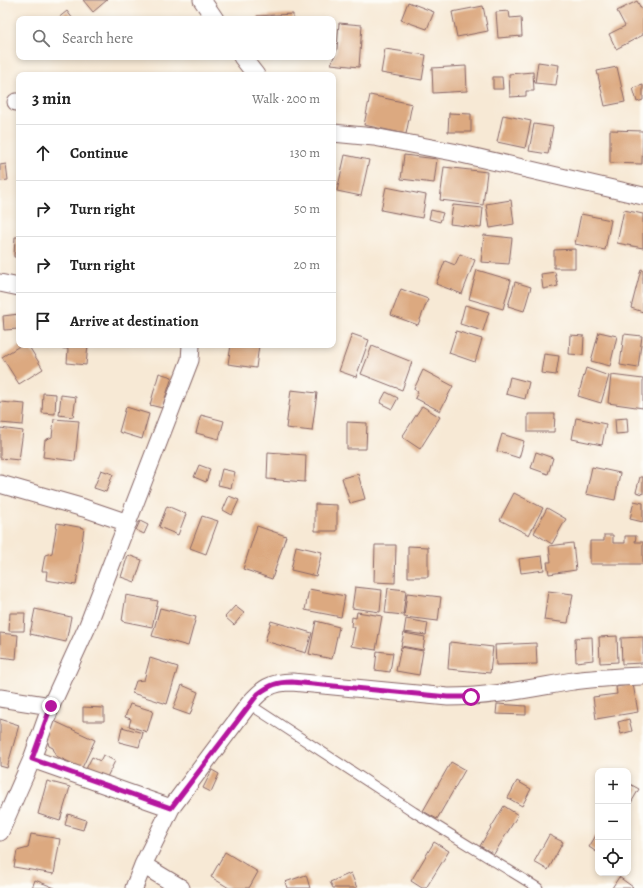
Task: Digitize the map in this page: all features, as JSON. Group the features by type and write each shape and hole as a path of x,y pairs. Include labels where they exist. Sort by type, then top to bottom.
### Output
{"street":[{"path":"202,0 213,16"},
{"path":"244,60 254,72"},
{"path":"336,133 374,137 453,152 643,196"},
{"path":"0,283 16,286"},
{"path":"0,832 32,759 51,706 88,625 190,360 190,348"},
{"path":"0,484 84,508 128,523"},
{"path":"134,888 143,865 171,808 249,704 258,694 268,687 280,682 448,697 471,697 495,695 574,681 643,676"},
{"path":"0,698 51,706"},
{"path":"32,759 171,808"},
{"path":"143,865 181,888"}],"lane":[{"path":"249,704 414,812 538,888"}],"building":[{"path":"83,0 107,0 93,12"},
{"path":"637,1 643,12 643,35 616,49 609,34 625,26 617,11"},
{"path":"408,2 434,12 427,29 401,20"},
{"path":"483,6 488,31 457,37 452,12"},
{"path":"67,11 71,16 61,16"},
{"path":"509,11 510,18 521,17 522,36 498,38 496,12"},
{"path":"293,14 293,16 257,16"},
{"path":"339,23 362,25 359,67 331,64 333,60 336,60"},
{"path":"385,49 426,55 422,80 381,73"},
{"path":"538,62 559,65 556,85 535,83"},
{"path":"466,66 467,91 433,93 432,68"},
{"path":"617,67 625,102 605,106 597,71"},
{"path":"533,72 534,91 526,91 526,96 510,97 509,74"},
{"path":"493,77 502,77 503,89 493,89"},
{"path":"643,85 643,100 637,102 633,88"},
{"path":"370,95 412,104 406,134 364,125"},
{"path":"449,113 471,114 471,132 448,132"},
{"path":"503,115 531,121 525,148 497,142"},
{"path":"534,124 553,127 548,154 529,151"},
{"path":"610,130 643,131 642,164 610,163"},
{"path":"345,155 369,160 361,196 337,191"},
{"path":"404,155 437,159 434,183 401,179"},
{"path":"6,164 8,180 0,181 0,165"},
{"path":"444,167 487,172 483,205 440,200"},
{"path":"386,187 426,195 422,218 381,210"},
{"path":"511,200 514,224 490,228 486,204"},
{"path":"453,205 483,208 481,228 450,224"},
{"path":"431,210 443,213 440,222 429,219"},
{"path":"624,210 643,214 643,248 617,243"},
{"path":"581,214 611,220 605,250 575,244"},
{"path":"484,235 512,238 509,264 481,262"},
{"path":"15,237 16,237 16,257 14,257"},
{"path":"575,249 575,268 554,268 554,250"},
{"path":"460,254 475,260 462,294 436,284 445,261 455,265"},
{"path":"641,269 643,270 643,312 631,308"},
{"path":"477,270 511,280 503,309 469,299"},
{"path":"555,272 558,286 543,289 541,274"},
{"path":"515,282 531,287 524,311 508,306"},
{"path":"401,289 428,299 418,325 391,315"},
{"path":"465,305 489,312 483,331 460,324"},
{"path":"16,314 16,329 4,330 3,316"},
{"path":"456,331 482,339 475,362 449,353"},
{"path":"599,332 617,336 610,366 591,361"},
{"path":"352,334 369,340 356,377 339,371"},
{"path":"624,334 642,336 638,368 620,365"},
{"path":"570,335 584,336 583,355 569,354"},
{"path":"372,346 412,362 402,390 361,374"},
{"path":"16,348 30,348 43,369 19,384 2,357"},
{"path":"53,348 88,348 86,365 67,363 68,349"},
{"path":"231,348 259,348 256,368 228,364"},
{"path":"544,354 559,356 556,375 541,373"},
{"path":"586,368 609,376 601,403 578,396"},
{"path":"423,370 453,386 440,411 415,398 418,392 414,389"},
{"path":"159,373 172,377 162,408 150,405"},
{"path":"611,375 643,379 643,408 608,403"},
{"path":"510,377 529,382 525,399 506,394"},
{"path":"291,390 317,393 312,431 286,428"},
{"path":"386,392 398,398 392,409 380,403"},
{"path":"43,393 56,394 55,414 42,413"},
{"path":"61,395 76,397 73,417 59,415"},
{"path":"0,402 25,404 23,425 0,423"},
{"path":"422,406 440,417 420,449 402,437"},
{"path":"126,407 149,414 142,439 119,432"},
{"path":"528,414 555,414 554,432 528,432"},
{"path":"201,415 224,421 219,439 196,433"},
{"path":"576,418 606,424 602,445 572,439"},
{"path":"627,418 628,433 616,434 615,419"},
{"path":"54,419 79,421 75,461 43,457 45,440 52,437"},
{"path":"347,422 367,423 366,449 347,449"},
{"path":"0,428 23,431 19,460 0,458"},
{"path":"502,434 524,441 519,458 497,451"},
{"path":"268,452 306,455 305,482 267,479"},
{"path":"536,452 553,458 548,474 531,468"},
{"path":"199,465 210,469 206,482 194,477"},
{"path":"592,467 620,473 615,500 586,494"},
{"path":"222,469 235,472 231,488 218,485"},
{"path":"101,470 113,474 106,492 94,488"},
{"path":"358,474 365,499 350,503 342,478"},
{"path":"640,477 643,477 643,494 636,492"},
{"path":"514,493 543,508 529,535 500,520"},
{"path":"229,496 239,500 232,515 223,510"},
{"path":"634,501 643,503 643,522 630,519"},
{"path":"315,504 337,505 337,531 315,531"},
{"path":"167,506 186,514 178,535 159,527"},
{"path":"547,508 566,519 552,544 534,533"},
{"path":"202,516 218,521 206,554 190,548"},
{"path":"140,521 148,525 144,534 136,530"},
{"path":"57,523 84,528 76,585 46,580 47,571 42,571 45,555 52,553"},
{"path":"257,526 286,536 272,579 243,569"},
{"path":"604,535 613,535 613,543 625,543 625,536 636,536 635,542 643,542 643,564 590,564 590,541 604,541"},
{"path":"573,543 576,570 549,574 547,562 551,562 549,546"},
{"path":"375,545 396,545 395,583 374,582"},
{"path":"296,546 322,552 316,576 291,570"},
{"path":"408,546 428,547 428,577 408,577"},
{"path":"128,555 142,560 135,582 121,577"},
{"path":"542,556 544,570 521,573 519,559"},
{"path":"355,587 382,590 380,612 352,608"},
{"path":"388,588 406,590 403,615 385,613"},
{"path":"309,589 345,596 341,617 305,610"},
{"path":"548,591 573,594 568,623 544,620"},
{"path":"407,593 441,597 438,621 404,617"},
{"path":"126,595 158,601 152,627 122,621"},
{"path":"235,606 244,613 234,625 225,617"},
{"path":"160,608 196,617 188,646 152,636"},
{"path":"35,609 71,617 66,642 30,634"},
{"path":"357,612 382,616 376,650 351,646 355,627 351,627 352,617 356,618"},
{"path":"10,613 25,613 24,631 9,631"},
{"path":"406,619 428,623 426,635 404,632"},
{"path":"271,621 312,633 306,653 265,641"},
{"path":"316,621 339,627 332,659 309,654"},
{"path":"0,633 18,635 16,659 0,657"},
{"path":"404,633 425,637 423,650 401,646"},
{"path":"617,636 618,662 600,663 599,637"},
{"path":"592,637 593,660 576,662 575,638"},
{"path":"643,637 643,663 622,664 621,638"},
{"path":"450,642 493,647 490,673 448,669"},
{"path":"536,643 537,664 496,665 495,645"},
{"path":"401,647 423,651 419,675 396,671"},
{"path":"377,651 393,653 390,672 375,670"},
{"path":"150,658 178,667 167,704 132,693 136,681 144,680"},
{"path":"633,684 638,712 596,719 593,697 617,694 616,687"},
{"path":"182,685 198,692 190,715 173,709"},
{"path":"130,704 153,711 147,732 129,726 131,719 125,717"},
{"path":"497,704 526,706 526,715 496,714"},
{"path":"83,707 104,708 104,721 83,721"},
{"path":"0,719 19,725 7,768 0,766"},
{"path":"629,719 632,731 621,734 618,722"},
{"path":"52,720 95,740 82,768 56,756 53,748 49,746 45,733"},
{"path":"122,727 143,733 139,747 119,742"},
{"path":"103,755 115,761 106,779 86,769 92,757 100,761"},
{"path":"451,762 465,770 437,819 423,811"},
{"path":"212,770 219,774 211,792 203,788"},
{"path":"47,781 70,787 60,821 38,814"},
{"path":"517,781 531,789 522,806 508,798"},
{"path":"631,785 639,789 631,803"},
{"path":"504,806 518,815 494,854 480,846"},
{"path":"68,814 86,820 83,830 65,825"},
{"path":"31,834 60,839 54,874 14,867 17,851 28,848"},
{"path":"549,835 563,842 548,870 534,862"},
{"path":"595,837 595,851 589,847"},
{"path":"434,842 449,851 426,888 422,888 411,881"},
{"path":"225,852 258,872 249,888 229,888 211,877"},
{"path":"351,873 357,888 333,888 330,882"},
{"path":"306,875 310,888 287,888 285,882"},
{"path":"619,877 633,887 612,888"},
{"path":"35,880 55,888 32,888"}],"route":[{"path":"51,706 32,759 171,808 249,704 258,694 268,687 280,682 448,697 471,697"}]}
